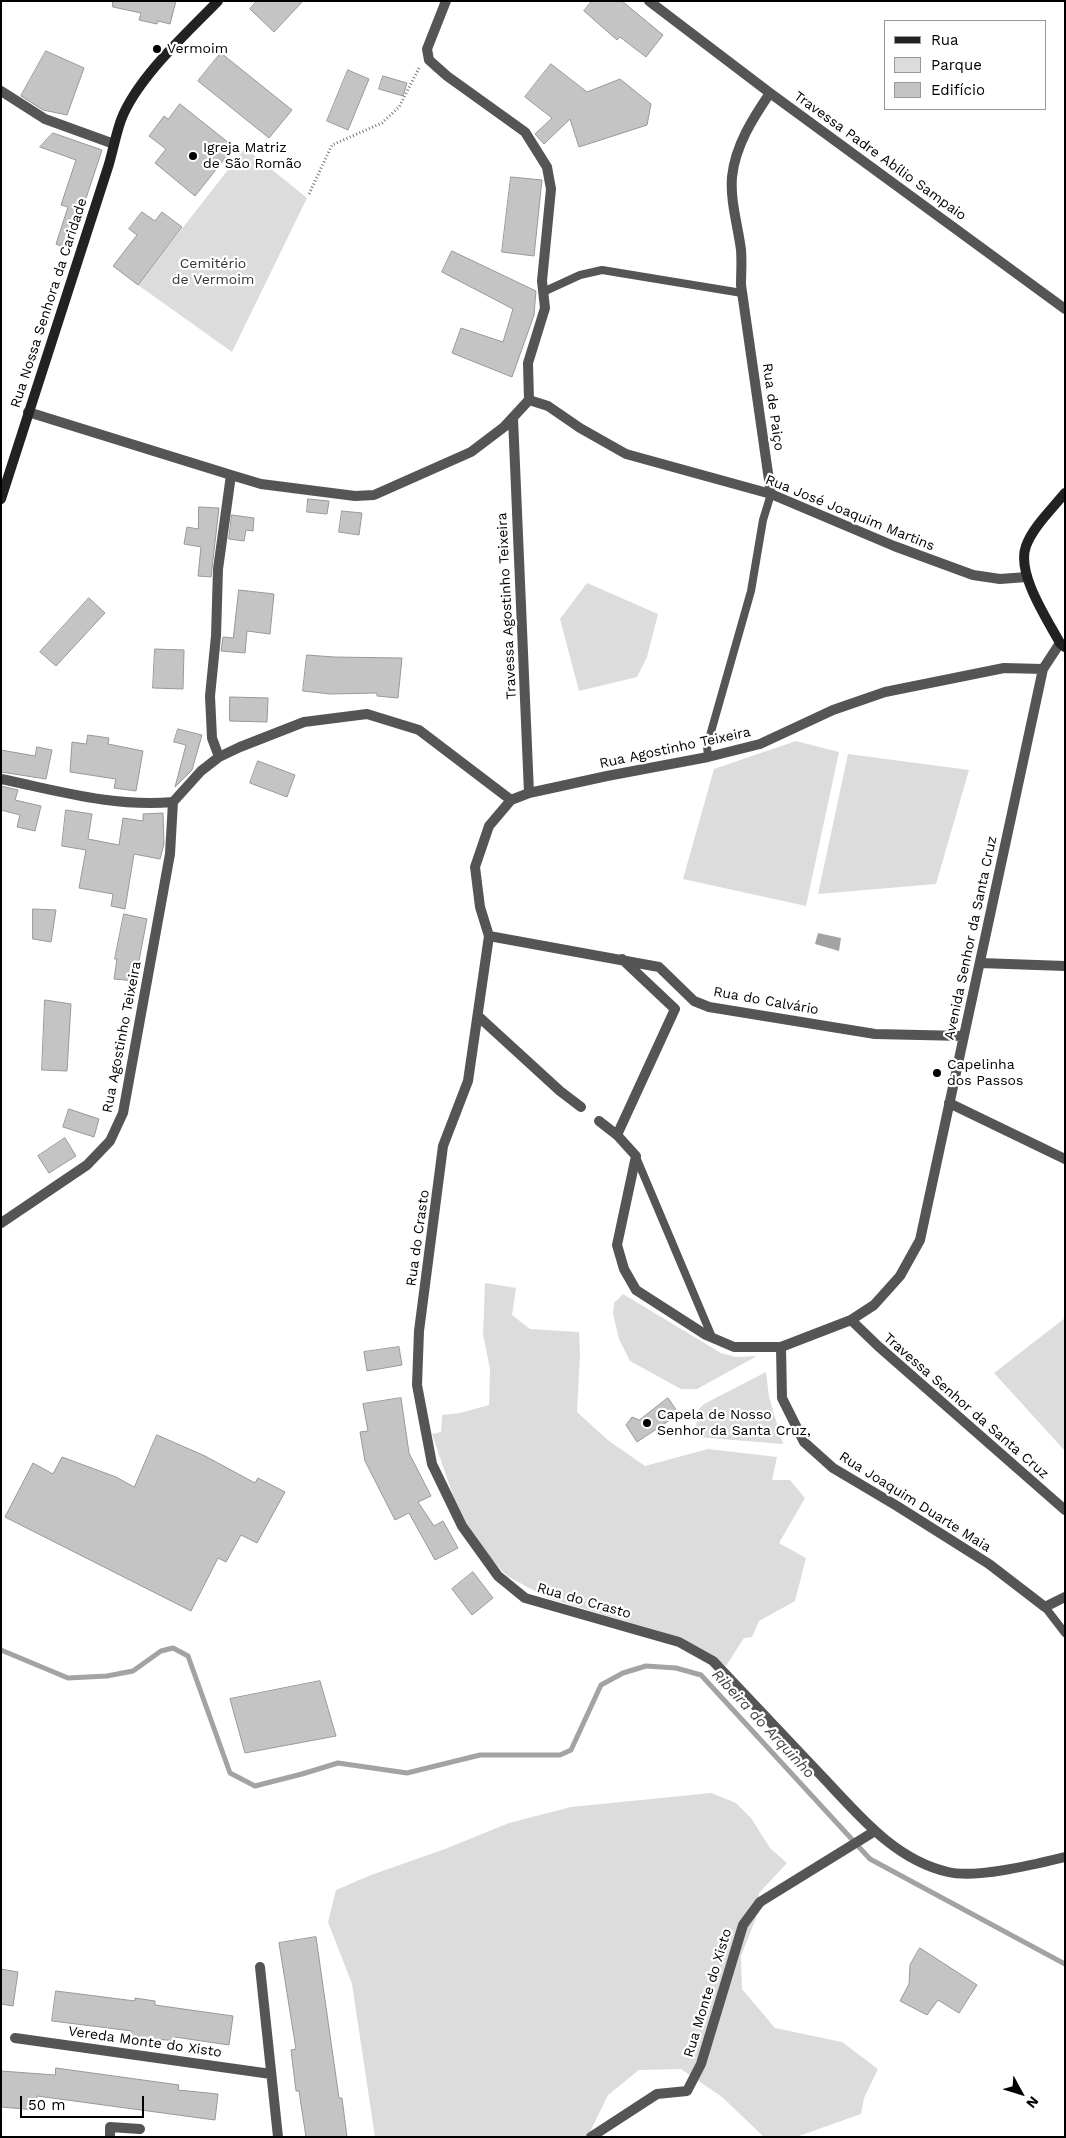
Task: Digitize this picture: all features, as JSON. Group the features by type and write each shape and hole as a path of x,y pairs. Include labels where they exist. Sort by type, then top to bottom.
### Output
{"street":[{"name":"Rua Nossa Senhora da Caridade","path":"1,499 121,119 135,95 152,72 218,1"},
{"path":"28,412 261,484 356,496 374,495 471,452 504,427 529,400 528,363 545,308 542,281 551,189 547,167 525,132 447,76 429,60 427,49 446,1"},
{"name":"Travessa Padre Abílio Sampaio","path":"649,1 770,93 1065,309"},
{"path":"1,91 45,119 114,144"},
{"name":"Rua de Paiço","path":"770,93 740,143 732,177 733,201 741,253 742,293 771,494"},
{"name":"Rua José Joaquim Martins","path":"529,400 548,406 580,428 626,454 771,494 894,546 974,575 1000,579 1027,577"},
{"name":"Travessa Agostinho Teixeira","path":"513,418 529,793"},
{"path":"219,757 212,738 210,696 216,636 218,569 231,475"},
{"path":"1062,645 1027,577 1023,561 1026,547 1032,534 1065,493"},
{"name":"Avenida Senhor da Santa Cruz","path":"781,1347 851,1320 874,1305 900,1276 920,1240 1043,669 1062,645"},
{"name":"Rua Agostinho Teixeira","path":"511,800 529,793 708,757 760,744 833,710 885,692 1004,668 1043,669"},
{"path":"1,779 113,802 144,804 173,802 201,772 219,757 240,747 304,722 367,714 419,730 511,800"},
{"name":"Rua do Crasto","path":"511,800 489,826 474,867 480,907 489,936 468,1081 443,1146 419,1331 417,1385 432,1464 462,1526 498,1576 526,1598 680,1642 713,1661 875,1831 896,1848 920,1863 950,1873 978,1872 1021,1867 1065,1857"},
{"name":"Rua Agostinho Teixeira","path":"1,1223 87,1165 110,1140 124,1113 170,854 173,802"},
{"name":"Rua do Calvário","path":"489,936 659,967 694,1001 710,1006 875,1034 964,1036"},
{"path":"617,1135 675,1009 622,959"},
{"path":"980,963 1065,966"},
{"path":"478,1016 560,1091 581,1106"},
{"path":"949,1103 1065,1159"},
{"path":"599,1121 617,1135 636,1156 617,1245 624,1269 636,1290 712,1337 734,1347 781,1347"},
{"name":"Travessa Senhor da Santa Cruz","path":"851,1320 878,1346 1065,1510"},
{"name":"Rua Joaquim Duarte Maia","path":"781,1347 782,1398 804,1442 833,1468 898,1506 988,1564 1045,1607"},
{"path":"1045,1607 1065,1597"},
{"name":"Rua Monte do Xisto","path":"591,2137 658,2094 686,2091 701,2064 743,1924 760,1902 875,1831"},
{"path":"260,1967 278,2137"},
{"name":"Vereda Monte do Xisto","path":"15,2038 271,2074"},
{"path":"110,2137 110,2127 140,2130"}],"lane":[{"path":"543,292 580,275 602,270 742,293"},
{"name":"Rua de Paiço","path":"708,757 707,746 751,591 763,520 771,494"},
{"path":"636,1156 712,1337"},
{"name":"Rua Joaquim Duarte Maia","path":"1045,1607 1065,1633"}],"path":[{"path":"309,194 332,145 382,123 399,108 427,49"}],"green space":[{"name":"Cemitério de Vermoim","path":"245,148 307,198 232,352 138,285"},
{"path":"587,583 658,614 647,657 637,677 579,691 560,619"},
{"path":"796,741 839,752 806,906 683,879 714,769"},
{"path":"848,754 969,770 936,884 818,894"},
{"path":"485,1283 516,1288 512,1315 530,1329 579,1332 580,1355 577,1412 609,1441 645,1466 708,1449 777,1457 772,1480 790,1480 805,1498 779,1543 806,1558 795,1601 759,1621 752,1637 744,1638 726,1666 682,1638 548,1598 507,1576 465,1531 432,1434 441,1432 442,1415 460,1413 489,1405 490,1369 483,1334"},
{"path":"623,1294 721,1353 736,1357 757,1356 697,1389 681,1389 630,1361 619,1339 613,1314 614,1303"},
{"path":"1065,1318 1065,1451 994,1373"},
{"path":"766,1372 769,1397 783,1444 697,1437 696,1412 704,1404"},
{"path":"711,1793 736,1803 751,1818 770,1848 787,1863 759,1893 756,1918 741,1956 742,1989 775,2028 842,2042 878,2069 864,2098 861,2114 796,2137 764,2137 722,2097 681,2069 639,2070 608,2095 590,2132 593,2137 375,2137 352,1984 328,1922 336,1890 509,1823 571,1807"}],"shaded area":[{"path":"818,933 841,938 839,951 815,944"}],"building":[{"path":"113,1 176,1 170,24 158,21 157,24 139,20 141,13 113,7"},
{"path":"257,1 303,1 274,32 250,9"},
{"path":"592,1 622,1 663,35 646,57 620,37 617,40 584,11"},
{"path":"46,51 84,68 67,115 43,110 21,96"},
{"path":"221,53 292,110 269,138 198,81"},
{"path":"551,64 587,92 620,79 651,104 647,125 579,147 570,119 544,144 535,134 552,118 525,97"},
{"path":"348,70 369,79 348,130 327,121"},
{"path":"383,76 407,83 403,96 379,89"},
{"name":"Igreja Matriz de São Romão","path":"180,104 234,147 195,196 155,163 166,149 149,136 164,116 168,119"},
{"path":"53,133 102,150 69,250 56,244 68,207 61,205 76,160 40,147"},
{"path":"511,177 542,180 534,256 502,252"},
{"path":"142,212 155,221 162,212 182,227 138,285 113,266 137,235 129,229"},
{"path":"452,251 536,291 534,315 512,377 452,353 461,328 503,342 513,309 442,272"},
{"path":"308,499 329,501 327,514 307,512"},
{"path":"199,507 219,508 211,577 198,576 201,547 184,544 187,527 198,529"},
{"path":"342,511 362,513 359,535 339,532"},
{"path":"232,515 254,518 253,531 246,530 244,541 229,539"},
{"path":"239,590 274,594 270,634 247,631 245,653 221,651 223,637 233,638"},
{"path":"89,598 105,613 56,666 40,652"},
{"path":"155,649 184,650 183,689 153,688"},
{"path":"307,655 402,658 398,698 377,696 377,693 330,694 303,691"},
{"path":"230,697 268,698 267,722 230,721"},
{"path":"178,729 202,735 192,770 175,787 186,745 174,742"},
{"path":"88,735 109,738 108,744 143,751 136,791 114,788 116,779 70,772 72,742 86,744"},
{"path":"37,747 52,750 46,779 1,772 1,750 35,756"},
{"path":"258,761 295,775 287,797 250,783"},
{"path":"1,786 18,790 15,800 41,806 35,831 17,827 20,815 1,810"},
{"path":"66,810 92,814 88,839 119,845 123,818 143,821 143,814 163,813 164,844 160,859 134,854 125,909 111,906 113,894 79,888 86,850 62,846"},
{"path":"33,909 56,910 51,942 33,939"},
{"path":"124,914 147,919 135,981 114,979 117,959 115,959"},
{"path":"45,1000 71,1004 67,1071 42,1070"},
{"path":"69,1109 99,1119 94,1137 63,1127"},
{"path":"65,1138 76,1156 49,1173 38,1156"},
{"path":"399,1347 402,1365 367,1371 364,1352"},
{"path":"401,1398 409,1453 431,1496 418,1502 434,1526 443,1521 458,1548 435,1560 409,1513 395,1520 365,1461 360,1432 368,1431 363,1404"},
{"name":"Capela de Nosso Senhor da Santa Cruz,","path":"668,1398 679,1414 637,1442 626,1425 632,1417 639,1420"},
{"path":"157,1435 205,1456 255,1483 258,1478 285,1492 257,1543 241,1535 226,1562 218,1558 191,1611 5,1517 33,1463 53,1474 62,1457 116,1477 134,1487"},
{"path":"473,1572 493,1598 472,1615 452,1589"},
{"path":"320,1681 336,1736 245,1753 230,1699"},
{"path":"316,1937 339,2098 342,2098 347,2137 306,2137 299,2091 296,2091 291,2050 296,2049 279,1943"},
{"path":"920,1948 977,1985 959,2013 938,2000 927,2015 900,2001 909,1984 910,1965"},
{"path":"1,1969 18,1972 13,2006 1,2004"},
{"path":"56,1991 135,2001 135,1998 155,2001 155,2005 233,2016 229,2045 175,2037 175,2041 131,2036 132,2031 52,2021"},
{"path":"56,2068 179,2085 178,2090 218,2094 215,2120 37,2096 36,2110 1,2107 1,2071 55,2075"}],"waterway":[{"name":"Ribeira do Arquinho","path":"1,1650 68,1678 107,1676 133,1671 161,1651 173,1648 188,1656 230,1773 255,1786 338,1763 407,1773 480,1755 560,1755 571,1750 601,1685 623,1673 646,1666 676,1668 701,1675 870,1859 1065,1964"}],"place":[{"name":"Vermoim","path":"157,49"},
{"name":"Igreja Matriz de São Romão","path":"193,156"},
{"name":"Capelinha dos Passos","path":"937,1073"},
{"name":"Capela de Nosso Senhor da Santa Cruz,","path":"647,1423"}]}
